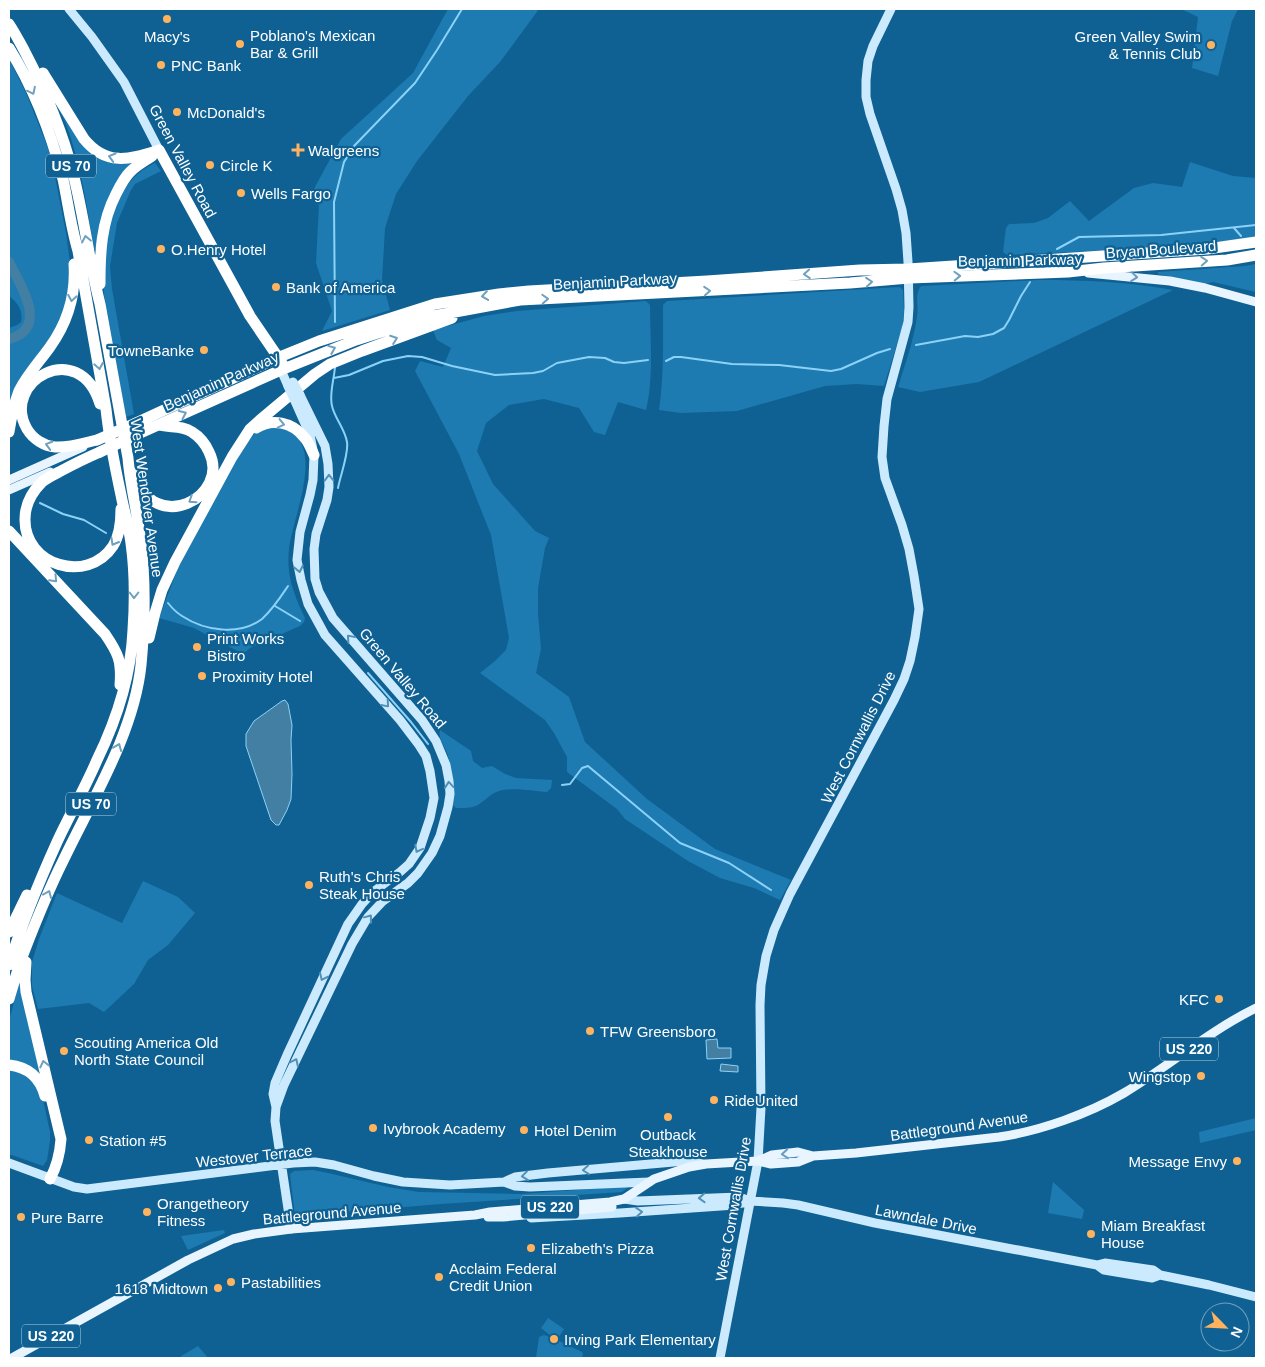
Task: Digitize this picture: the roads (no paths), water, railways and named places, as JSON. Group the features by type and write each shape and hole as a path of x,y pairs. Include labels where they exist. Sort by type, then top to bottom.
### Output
{"highway":[{"name":"West Wendover Avenue","path":"9,24 50,102 67,148 74,175 128,458 140,534 144,572 145,617 141,666 133,702 120,741 47,895 24,952 9,998"},
{"path":"17,36 32,54 90,147 111,158 121,159 134,158 159,150"},
{"name":"West Wendover Avenue","path":"9,48 29,85 46,126 63,181 78,251 109,432 127,518 134,584 132,641 124,690 98,759 57,841 9,965"},
{"path":"100,304 100,258 103,229 108,212 122,183 130,172 159,150"},
{"name":"Green Valley Road","path":"159,150 250,316 284,369"},
{"path":"9,432 12,412 20,391 30,373 58,336 69,312 75,273 73,232"},
{"name":"Benjamin Parkway","path":"137,428 159,425 284,369 387,329 428,316 520,300 850,283 908,274 1209,249 1256,242"},
{"name":"Bryan Boulevard","path":"1068,272 1227,260 1256,255"},
{"name":"Benjamin Parkway","path":"84,458 98,446 277,358 319,341 434,304 529,291 860,270 908,274 1068,272"},
{"path":"141,666 162,590 222,474 250,429 315,374 330,364 484,307"},
{"path":"98,446 57,447 44,444 33,437 25,424 22,411 24,399 31,385 36,379 48,372 64,370 78,373 88,380 97,393 109,432"},
{"path":"241,443 253,430 261,425 278,422 291,426 304,436 314,455"},
{"path":"128,458 139,485 146,494 160,505 181,507 199,497 209,482 212,473 213,466 207,447 201,438 191,430 159,425"},
{"path":"84,458 44,480 32,495 25,510 25,528 28,537 42,556 55,563 72,567 82,566 102,557 112,547 118,534 121,520 121,495"},
{"path":"9,531 105,634 117,652 120,676 115,717"},
{"path":"9,932 42,865 57,841"},
{"path":"30,939 24,968 26,992 60,1139 60,1154 57,1167 50,1179"},
{"path":"9,1065 31,1072 43,1088 53,1136 50,1179"}],"main road":[{"name":"Green Valley Road","path":"69,9 92,37 124,82 159,150"},
{"name":"West Cornwallis Drive","path":"720,1358 758,1161 761,1108 760,1004 763,970 770,942 790,894 898,693 908,670 916,638 918,609 914,576 902,525 885,478 882,457 887,399 908,322 906,233 896,189 866,97 868,62 873,46 891,9"},
{"name":"Benjamin Parkway","path":"1068,272 1170,281 1214,290 1256,302"},
{"name":"Green Valley Road","path":"284,369 290,384 325,446 328,464 329,488 316,534 314,549 315,579 319,592 333,618 422,720 436,741 446,764 450,794 440,836 432,853 418,873 408,883 383,901 368,917 352,944 284,1085 276,1107 275,1121 291,1229"},
{"name":"Green Valley Road","path":"276,1107 273,1094 275,1083 348,924 367,898 409,864 420,848 430,818 434,798 426,756 419,745 400,720 325,635 308,604 297,560 300,532 313,480 314,455 310,435 297,397"},
{"name":"Benjamin Parkway","path":"9,480 98,446"},
{"name":"Benjamin Parkway","path":"9,490 84,458"},
{"name":"Battleground Avenue","path":"475,1215 503,1217 616,1206 649,1182 661,1176 706,1164 758,1161 772,1155 798,1152 813,1156 856,1153 1018,1134 1060,1121 1124,1093 1221,1028 1256,1008"},
{"name":"Westover Terrace","path":"9,1163 50,1179 87,1189 282,1164 316,1162 334,1164 374,1176 403,1182 466,1185 504,1182 514,1177 686,1161 706,1164"},
{"path":"584,1186 621,1178 625,1167"},
{"name":"Westover Terrace","path":"504,1182 515,1186 530,1187 649,1182"},
{"name":"Lawndale Drive","path":"624,1199 638,1201 739,1197 750,1201 798,1205 866,1221 1097,1265 1104,1270 1152,1278 1160,1275 1209,1284 1256,1297"},
{"name":"Battleground Avenue","path":"12,1358 203,1252 244,1236 291,1229 475,1215 490,1212 602,1203 624,1199"},
{"name":"Lawndale Drive","path":"503,1217 531,1218 620,1214 736,1205 750,1201"}],"waterway":[{"path":"335,322 334,202 344,162 354,146 415,83 462,9"},
{"path":"1057,249 1079,237 1161,235 1256,225"},
{"path":"1234,228 1241,236"},
{"path":"9,262 25,294 30,316 28,326 21,333 9,339"},
{"path":"916,345 965,336 978,337 993,334 1004,328 1030,282"},
{"path":"666,361 674,357 681,357 732,364 779,365 831,371 841,369 890,349"},
{"path":"334,378 349,375 383,361 408,356 422,357 452,366 495,375 533,373 543,371 557,363 589,357 605,358 614,362 624,363 648,360"},
{"path":"335,367 331,401 333,411 347,442 346,459 338,488"},
{"path":"40,503 63,514 84,520 106,533"},
{"path":"168,603 180,615 201,625 222,630 243,628 262,619 288,586"},
{"path":"275,606 300,621"},
{"path":"368,673 428,744"},
{"path":"562,785 570,784 582,768 588,766 680,843 729,863 771,890"}],"place":[{"name":"Macy's","path":"167,19"},
{"name":"Poblano's Mexican Bar & Grill","path":"240,44"},
{"name":"Green Valley Swim & Tennis Club","path":"1211,45"},
{"name":"PNC Bank","path":"161,65"},
{"name":"McDonald's","path":"177,112"},
{"name":"Walgreens","path":"298,150"},
{"name":"Circle K","path":"210,165"},
{"name":"Wells Fargo","path":"241,193"},
{"name":"O.Henry Hotel","path":"161,249"},
{"name":"Bank of America","path":"276,287"},
{"name":"TowneBanke","path":"204,350"},
{"name":"Print Works Bistro","path":"197,647"},
{"name":"Proximity Hotel","path":"202,676"},
{"name":"Ruth's Chris Steak House","path":"309,885"},
{"name":"KFC","path":"1219,999"},
{"name":"TFW Greensboro","path":"590,1031"},
{"name":"Scouting America Old North State Council","path":"64,1051"},
{"name":"Wingstop","path":"1201,1076"},
{"name":"RideUnited","path":"714,1100"},
{"name":"Outback Steakhouse","path":"668,1117"},
{"name":"Ivybrook Academy","path":"373,1128"},
{"name":"Hotel Denim","path":"524,1130"},
{"name":"Station #5","path":"89,1140"},
{"name":"Message Envy","path":"1237,1161"},
{"name":"Orangetheory Fitness","path":"147,1212"},
{"name":"Pure Barre","path":"21,1217"},
{"name":"Miam Breakfast House","path":"1091,1234"},
{"name":"Elizabeth's Pizza","path":"531,1248"},
{"name":"Acclaim Federal Credit Union","path":"439,1277"},
{"name":"Pastabilities","path":"231,1282"},
{"name":"1618 Midtown","path":"218,1288"},
{"name":"Irving Park Elementary","path":"554,1339"}]}
